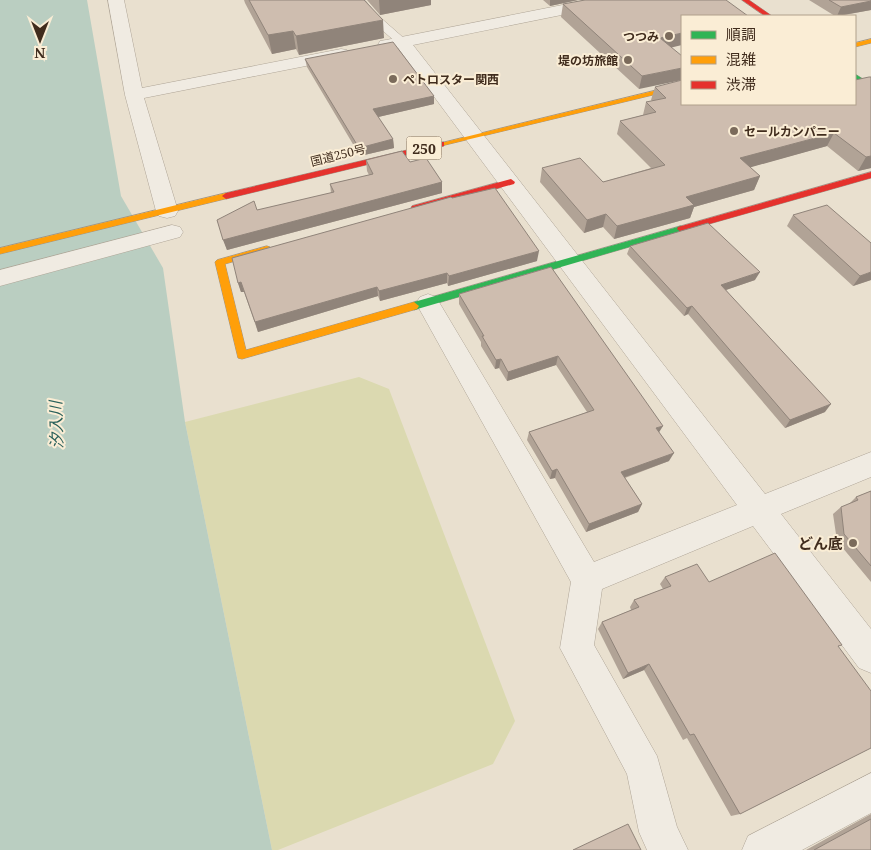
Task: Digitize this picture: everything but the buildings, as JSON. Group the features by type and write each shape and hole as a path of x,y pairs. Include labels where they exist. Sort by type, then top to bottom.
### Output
{"main road":[{"path":"745,0 767,15"},
{"path":"856,45 871,41"},
{"path":"856,77 871,87"},
{"name":"国道250号","path":"0,251 681,86"},
{"path":"276,246 220,262 242,354 428,303 871,175"},
{"path":"408,210 511,182"}],"street":[{"path":"116,0 134,95 167,211"},
{"path":"374,47 611,0"},
{"path":"402,42 476,135 871,656"},
{"path":"134,95 354,51"},
{"path":"0,278 172,232"},
{"path":"428,303 587,580 577,648 644,769 659,832 668,850"},
{"path":"587,580 871,464"},
{"path":"762,850 871,792"}],"lane":[{"path":"360,0 370,14 402,42"}],"shaded area":[{"path":"359,377 389,389 515,721 493,764 278,850 272,850 185,422"}],"water":[{"name":"汐入川","path":"0,0 87,0 121,196 163,268 185,422 272,850 0,850"}],"traffic: fast":[{"path":"856,77 871,87"},
{"path":"414,306 681,229"}],"traffic: slow":[{"path":"856,45 871,41"},
{"path":"441,144 681,86"},
{"path":"0,251 226,196"},
{"path":"267,249 220,262 242,355 414,306"}],"traffic: jam":[{"path":"745,0 768,15"},
{"path":"226,196 441,144"},
{"path":"681,229 871,175"},
{"path":"415,208 511,182"}],"place":[{"name":"つつみ","path":"669,36"},
{"name":"堤の坊旅館","path":"628,60"},
{"name":"ペトロスター関西","path":"393,79"},
{"name":"セールカンパニー","path":"734,131"},
{"name":"どん底","path":"853,543"}]}
